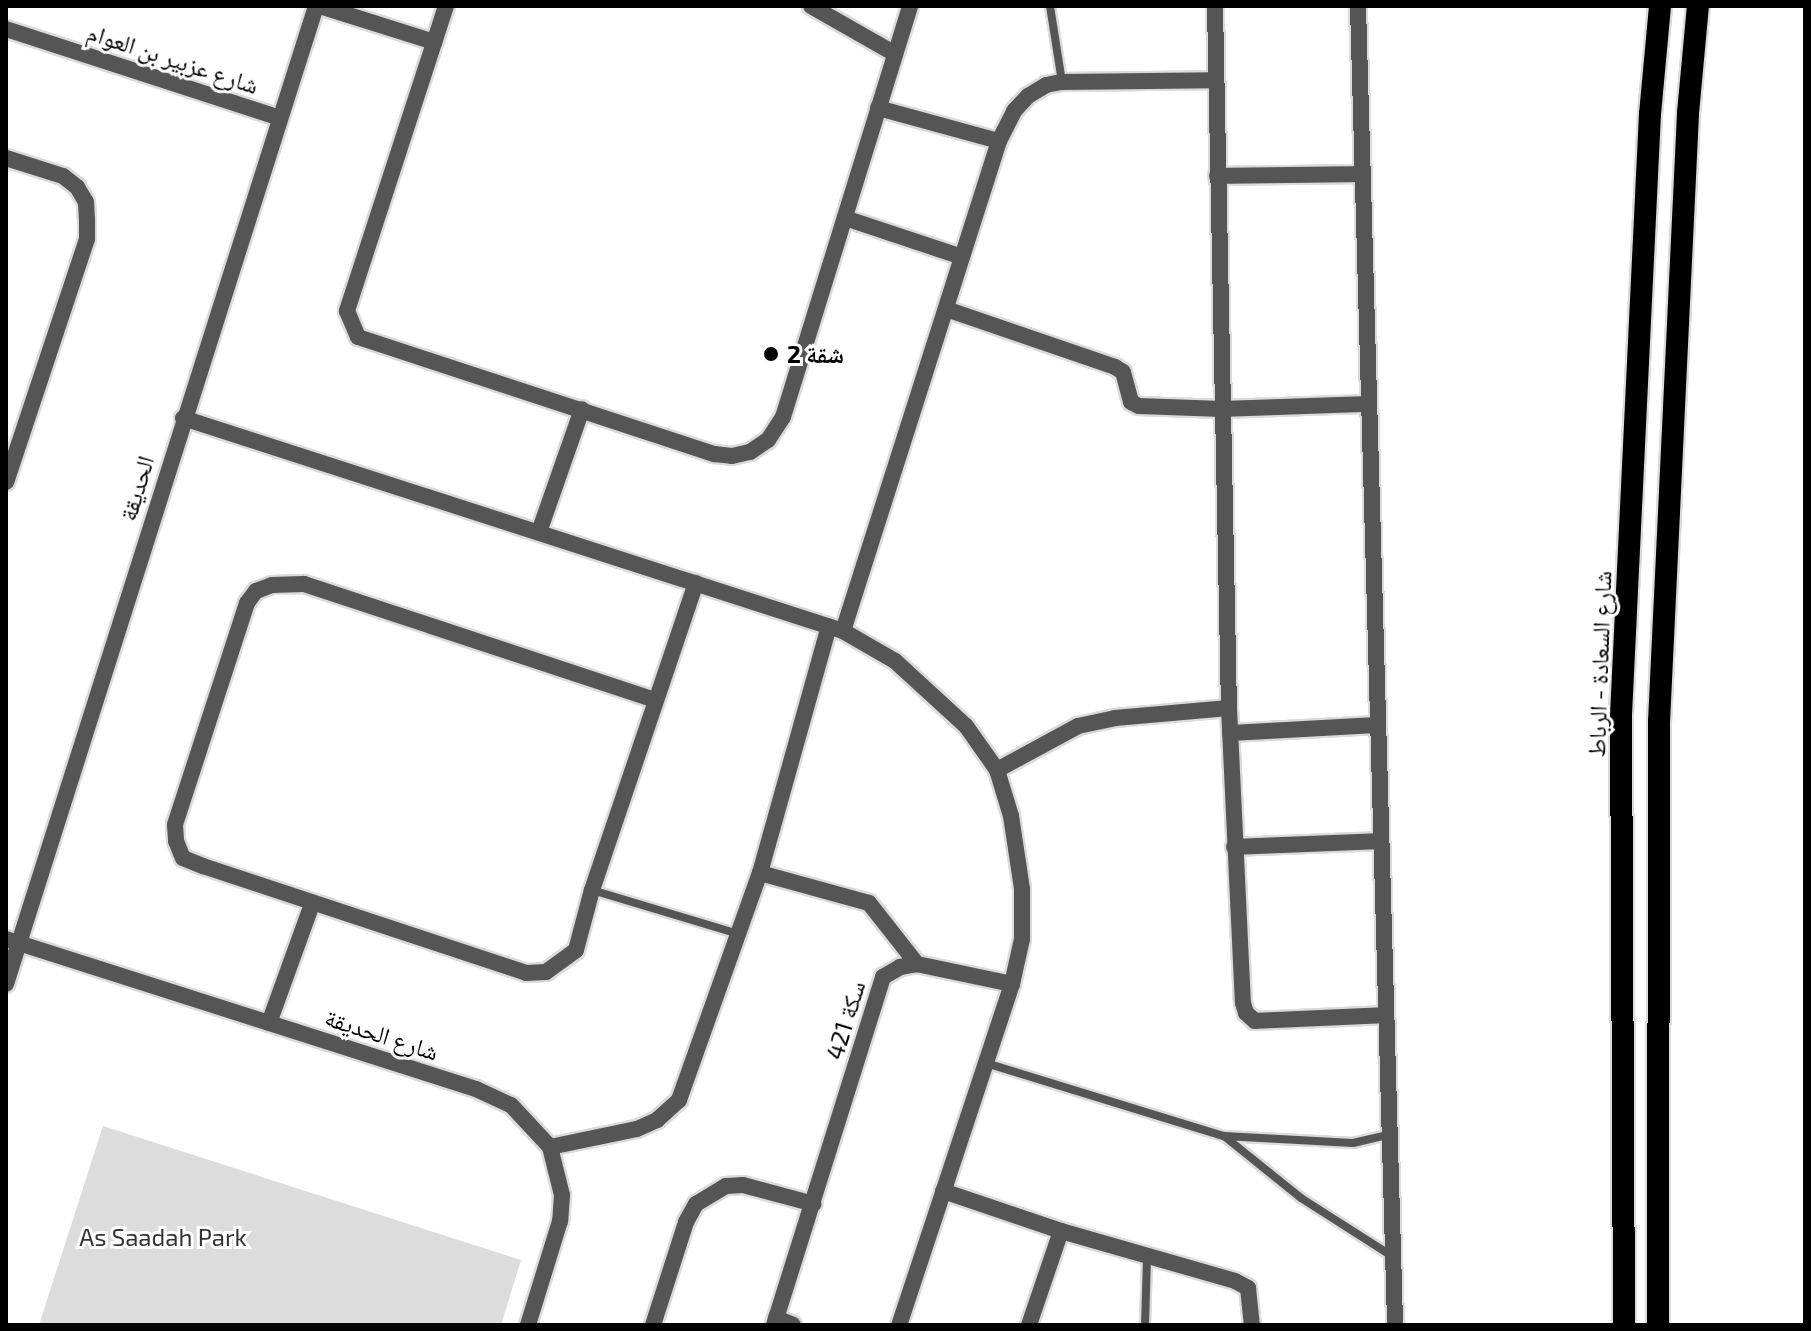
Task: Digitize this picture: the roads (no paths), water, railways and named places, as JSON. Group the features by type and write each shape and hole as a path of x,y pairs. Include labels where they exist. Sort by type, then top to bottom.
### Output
{"highway":[{"name":"شارع السعادة - الرباط","path":"1624,1325 1621,715 1650,114 1660,6"},
{"path":"1658,1325 1659,722 1688,113 1698,6"}],"street":[{"path":"318,6 434,42"},
{"name":"الحديقة","path":"6,984 13,941 318,6"},
{"path":"446,6 347,311 358,337 374,345 582,409 714,454 732,456 750,452 768,440 783,417 910,6"},
{"path":"811,6 895,54"},
{"path":"1215,6 1229,708 1234,847 1246,1013 1255,1021 1386,1015"},
{"path":"1358,6 1360,174 1395,1325"},
{"name":"شارع عزبير بن العوام","path":"6,29 280,118"},
{"path":"550,1147 637,1129 657,1120 679,1100 740,934 836,629 946,309 999,141 1014,111 1028,96 1046,85 1062,82 1215,80"},
{"path":"878,108 999,141"},
{"path":"6,158 63,176 77,187 86,202 87,239 6,482"},
{"path":"1217,176 1360,174"},
{"path":"845,218 962,257"},
{"path":"946,309 1115,367 1123,372 1131,402 1139,406 1222,409 1368,404"},
{"path":"539,532 582,409"},
{"path":"183,418 836,629 895,661 966,726 997,770 1011,816 1022,889 1022,939 1012,984 899,1325"},
{"path":"655,700 304,584 288,583 256,591 247,603 175,825 176,841 183,858 312,904 526,973 546,972 576,950 592,890 696,583"},
{"path":"997,770 1078,726 1115,718 1229,708"},
{"path":"1230,733 1378,725"},
{"path":"1234,847 1381,841"},
{"path":"760,873 869,903 917,964 1012,984"},
{"path":"269,1023 312,904"},
{"name":"شارع الحديقة","path":"13,941 476,1089 523,1114 550,1147 560,1179 560,1221 528,1325"},
{"name":"سكة 421","path":"775,1322 883,977 900,967 917,964"},
{"path":"653,1325 686,1222 696,1204 726,1186 743,1185 814,1204"},
{"path":"943,1191 1061,1231 1235,1281 1248,1288 1252,1325"},
{"path":"1029,1325 1061,1231"},
{"path":"775,1322 793,1325"}],"lane":[{"path":"1050,6 1062,82"},
{"path":"592,890 740,934"},
{"path":"986,1063 1224,1136 1353,1143 1390,1135"},
{"path":"1224,1136 1301,1198 1393,1256"},
{"path":"1145,1325 1147,1256"}],"place":[{"name":"شقة 2","path":"771,354"}],"park label":[{"name":"As Saadah Park","path":"163,1237"}]}
